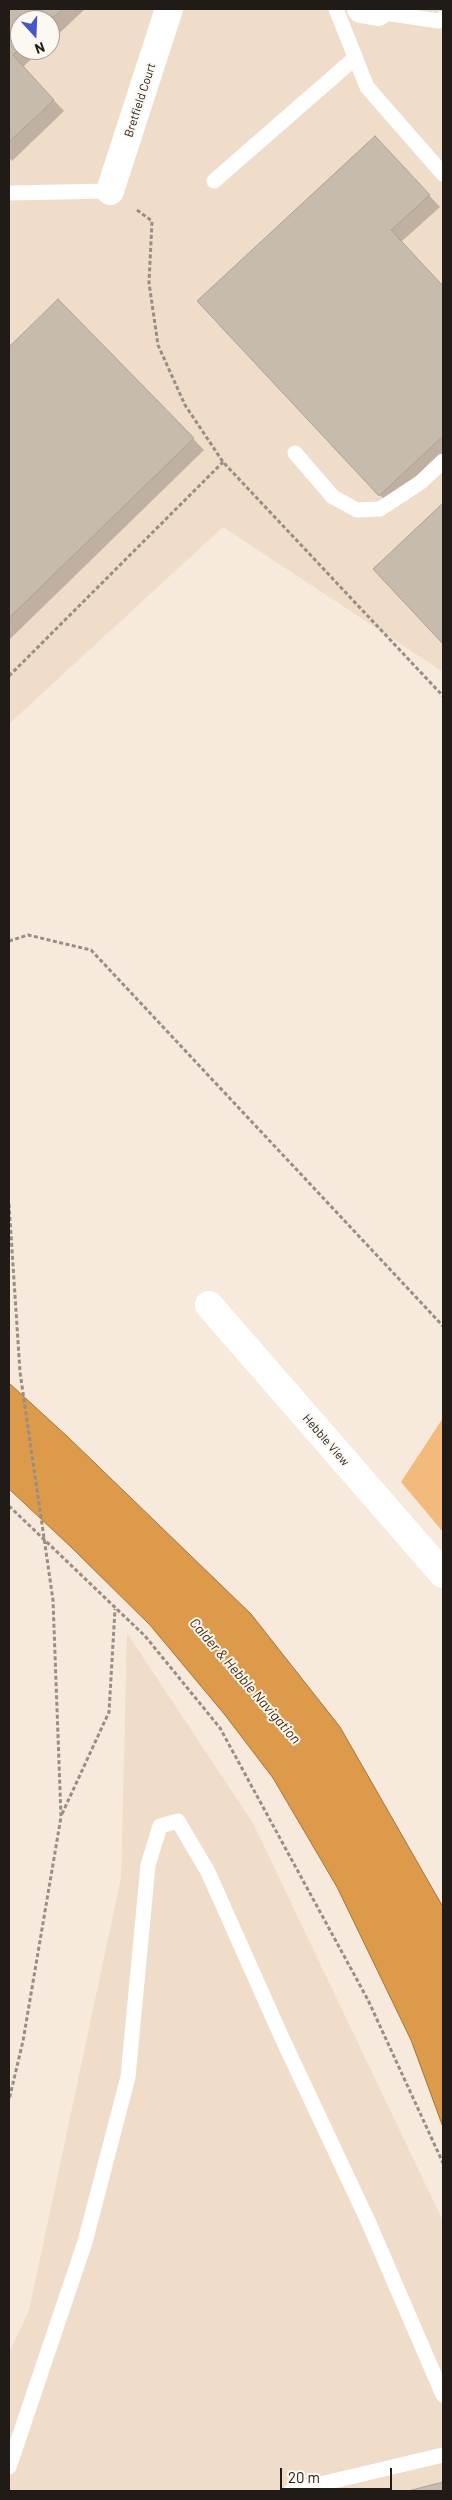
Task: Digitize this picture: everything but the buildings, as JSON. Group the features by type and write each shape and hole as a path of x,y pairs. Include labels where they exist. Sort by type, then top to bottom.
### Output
{"street":[{"name":"Bretfield Court","path":"110,191 169,9"},
{"name":"Hebble View","path":"210,1306 443,1574"}],"lane":[{"path":"336,9 367,87 443,174"},
{"path":"370,10 440,21 443,18"},
{"path":"214,181 355,58"},
{"path":"9,193 110,191"},
{"path":"295,453 333,497 357,510 380,509 421,482 443,461"},
{"path":"9,2467 85,2242 128,2077 148,1865 160,1826 178,1821 208,1872 282,2038 368,2220 443,2395"},
{"path":"291,2491 443,2455"}],"path":[{"path":"110,191 152,221 149,283 158,346 185,405 223,462 443,696"},
{"path":"9,676 223,462"},
{"path":"9,941 28,935 91,950 443,1326"},
{"path":"9,1204 20,1372 53,1600 61,1817 23,2041 9,2100"},
{"path":"9,1506 145,1636 220,1728 368,2000 443,2163"},
{"path":"61,1817 109,1712 116,1608"}],"shaded area":[{"path":"9,9 443,9 443,672 223,527 9,724"},
{"path":"443,1418 443,1532 401,1482"},
{"path":"127,1633 253,1823 443,2221 443,2491 9,2491 9,2353 29,2310 121,1878"}],"water":[{"name":"Calder & Hebble Navigation","path":"9,1383 69,1438 251,1614 340,1727 443,1907 443,2127 411,2040 337,1887 273,1778 225,1715 150,1625 9,1489"}]}
